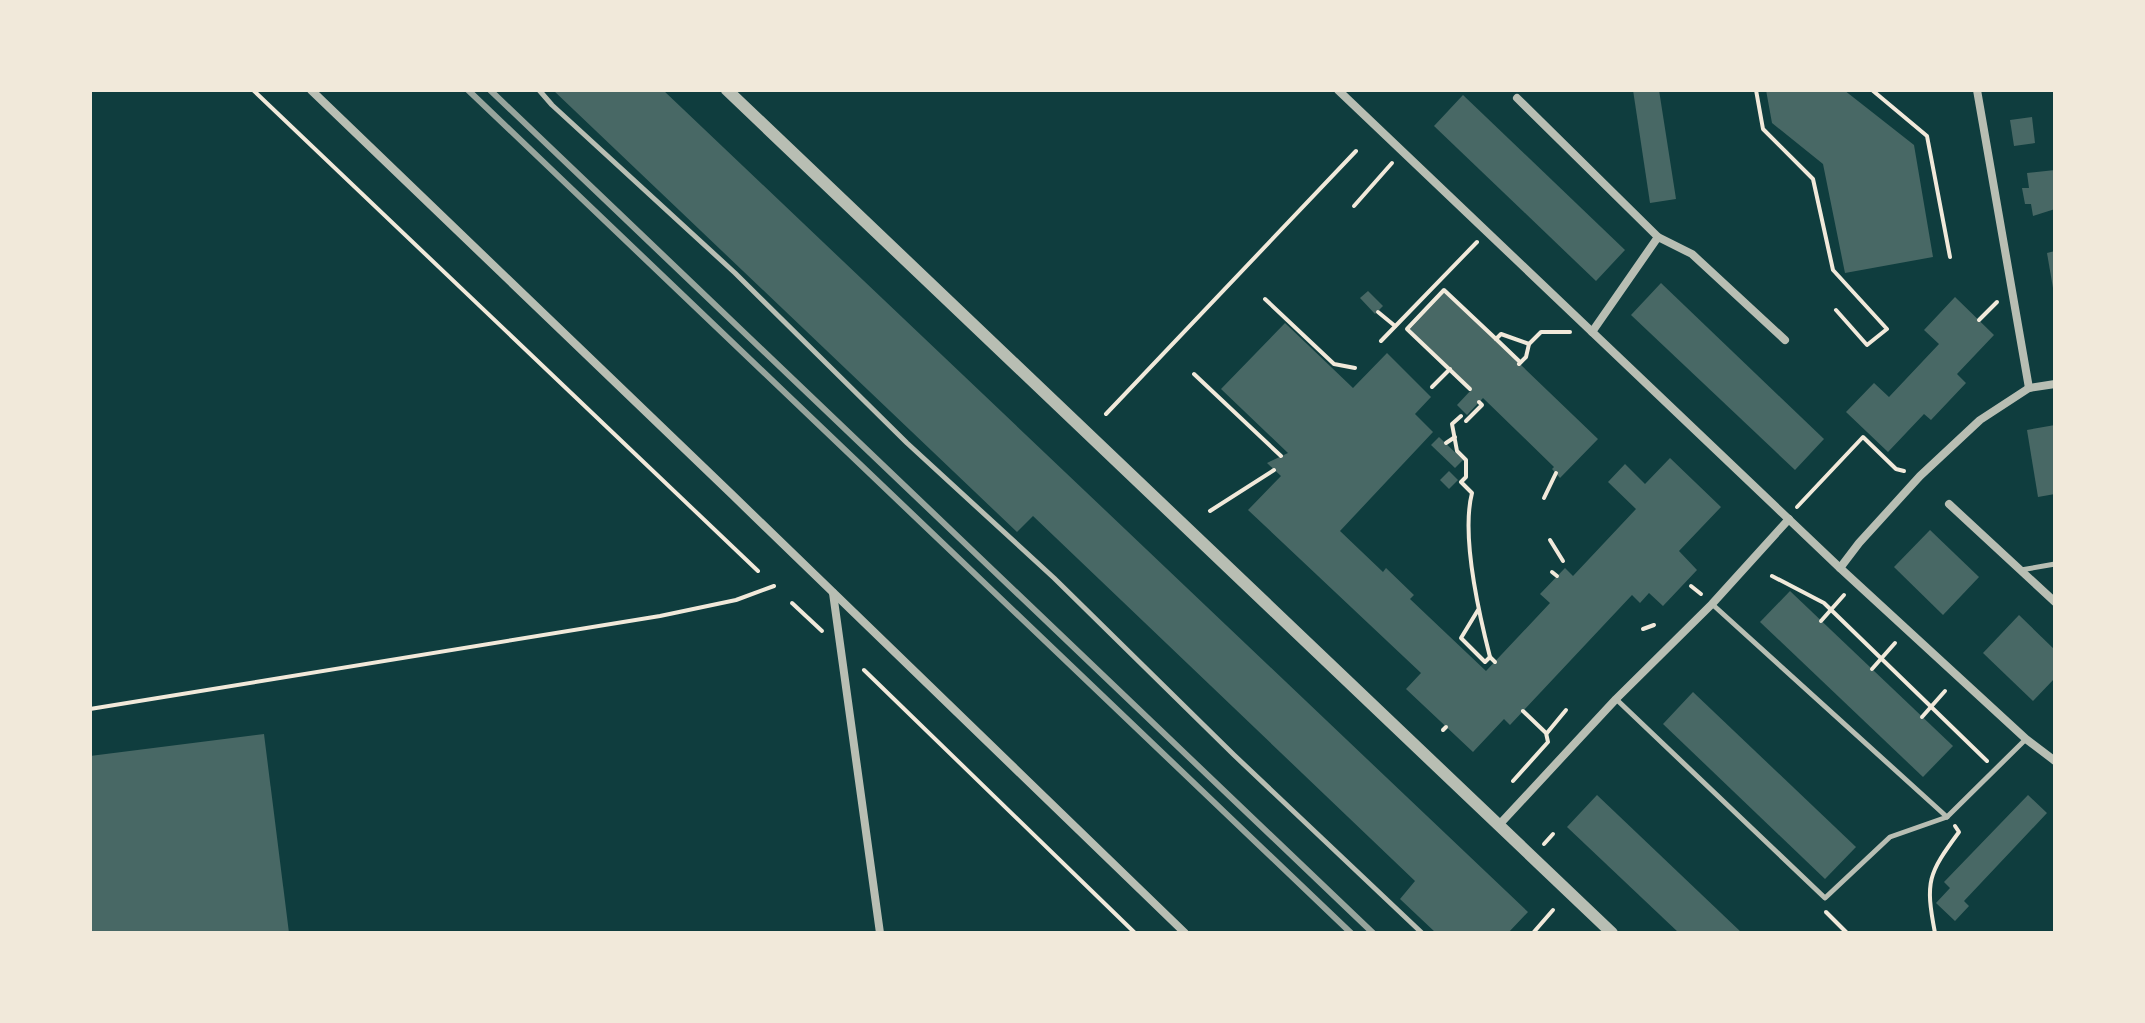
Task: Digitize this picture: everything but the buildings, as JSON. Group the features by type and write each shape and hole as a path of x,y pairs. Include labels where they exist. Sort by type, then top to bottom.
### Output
{"street":[{"path":"311,90 1185,933"},
{"path":"727,90 1612,933"},
{"path":"1338,90 1840,568 2026,739 2055,761"},
{"path":"1977,90 2029,388"},
{"path":"1517,98 1658,237 1692,254 1785,340"},
{"path":"1592,332 1658,237"},
{"path":"1840,568 1920,476 1980,420 2029,388 2055,384"},
{"path":"1949,504 2055,602"},
{"path":"1498,826 1616,699 1712,604 1789,519"},
{"path":"833,592 880,933"}],"lane":[{"path":"539,90 735,273 907,443 1054,578 1234,755 1422,933"},
{"path":"2020,570 2055,564"},
{"path":"1712,604 1947,817"},
{"path":"1616,699 1825,898 1890,837 1947,817 2026,739"}],"path":[{"path":"253,90 758,571"},
{"path":"1756,90 1763,129 1813,179 1833,270 1887,329 1867,345 1836,310"},
{"path":"1872,90 1927,136 1950,257"},
{"path":"1106,414 1356,151"},
{"path":"1354,206 1403,151"},
{"path":"1381,341 1487,231"},
{"path":"1470,389 1407,329 1444,290 1520,363 1526,357 1529,344 1541,332"},
{"path":"1979,320 1997,302 2013,298"},
{"path":"1265,299 1334,364 1355,368"},
{"path":"1378,312 1395,326"},
{"path":"1496,339 1501,334 1529,344"},
{"path":"1432,387 1450,369"},
{"path":"1194,374 1281,456"},
{"path":"1466,421 1482,405 1479,402"},
{"path":"1461,416 1452,424 1456,451 1466,460 1466,477 1461,482 1472,493 1468,511 1478,610 1490,657 1495,662"},
{"path":"1446,443 1455,437"},
{"path":"1789,519 1800,502 1863,437 1888,461"},
{"path":"1210,511 1274,470"},
{"path":"1544,498 1556,473"},
{"path":"1550,540 1563,561"},
{"path":"1772,576 1824,603 1995,770"},
{"path":"90,709 660,616 736,600 774,586"},
{"path":"1821,621 1844,595"},
{"path":"792,603 823,631"},
{"path":"1478,610 1461,638 1485,662 1490,657"},
{"path":"1643,629 1654,625"},
{"path":"1872,669 1895,643"},
{"path":"864,670 1135,933"},
{"path":"1922,717 1945,691"},
{"path":"1546,733 1566,710"},
{"path":"1513,781 1548,742 1546,733 1523,711"},
{"path":"1935,933 1928,888 1934,866 1959,832 1947,817"},
{"path":"1544,844 1553,834"},
{"path":"1825,898 1821,908 1847,933"},
{"path":"1533,933 1553,910"}],"railway":[{"path":"468,90 1351,933"},
{"path":"490,90 1373,933"}]}
